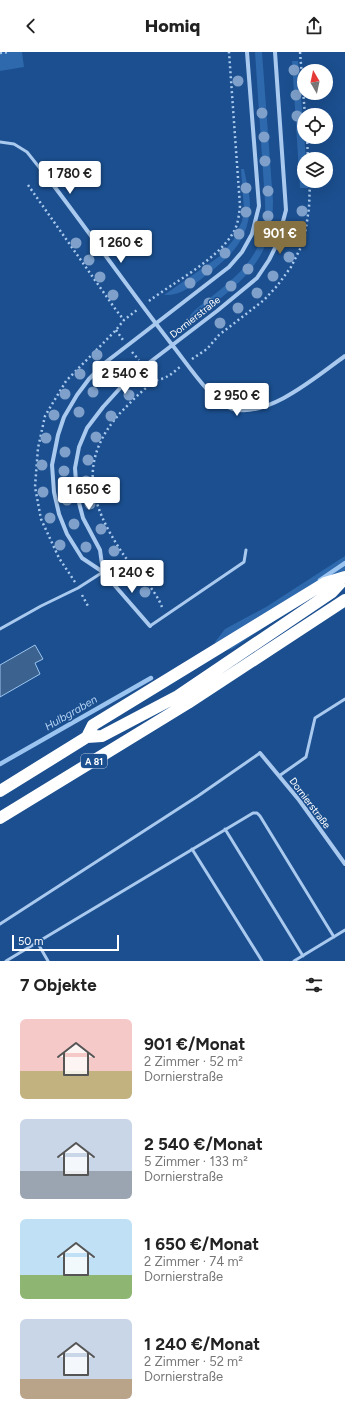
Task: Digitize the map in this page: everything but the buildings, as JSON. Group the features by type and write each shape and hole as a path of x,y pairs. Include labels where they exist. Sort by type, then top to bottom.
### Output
{"highway":[{"name":"A 81","path":"0,791 87,737 94,725 211,652 325,583 345,577"},
{"name":"A 81","path":"0,818 188,703 226,672 332,592 345,577"},
{"name":"A 81","path":"87,737 102,736 226,672 345,600"}],"street":[{"name":"Dornierstraße","path":"150,626 103,572 82,558 67,534 57,507 54,492 52,465 62,423 77,395 89,379 106,362 127,345 229,267 242,252 252,234 259,206 247,52"},
{"name":"Dornierstraße","path":"103,572 100,550 83,518 77,495 75,468 79,447 87,428 122,386 143,367 257,278 269,260 277,244 286,210 275,52"},
{"name":"Dornierstraße","path":"54,186 155,323"},
{"path":"155,323 202,383 219,401 232,409 246,410 260,408 275,403 345,356"},
{"name":"Dornierstraße","path":"260,753 300,800 345,864"}],"lane":[{"name":"Dornierstraße","path":"0,142 14,144 27,152 54,186"},
{"path":"150,626 244,562 246,550"},
{"path":"0,629 41,606 78,588 103,572"},
{"path":"279,776 306,757 315,718 345,699"},
{"path":"0,924 198,796 260,753"},
{"path":"6,961 253,813 257,813 260,816 334,937"},
{"path":"225,829 303,956"},
{"path":"192,850 262,961"},
{"path":"294,961 345,930"},
{"path":"37,942 48,961"}],"path":[{"path":"0,53 10,52"},
{"path":"300,52 304,108"},
{"path":"28,185 124,320"},
{"path":"165,616 159,598 131,565 109,533 100,514 93,492 92,473 94,459 105,433 130,402 154,382 167,377 206,349 220,335 264,300 277,286 291,267 304,241 310,208 310,188"},
{"path":"116,330 154,382"}],"shaded area":[{"path":"0,52 22,52 24,67 0,71"},
{"path":"255,52 262,52 273,201 269,234 258,259 240,281 203,314 192,320 188,320 194,311 228,283 245,266 258,247 262,235 265,220 265,202"},
{"path":"292,61 298,61 297,100 301,100 302,108 297,108 297,140"},
{"path":"297,144 305,144 305,152 298,152"},
{"path":"241,169 244,169 249,191 250,205 249,217 242,238 237,246 223,261 196,283 181,292 164,295 220,256 234,239 242,221 244,210"},
{"path":"345,556 345,573 232,649 221,651 215,642 225,629 266,607"},
{"path":"35,645 43,659 35,663 40,674 0,697 0,665"}],"waterway":[{"name":"Hulbgraben","path":"320,580 345,563"},
{"name":"Hulbgraben","path":"0,764 151,678"}]}
